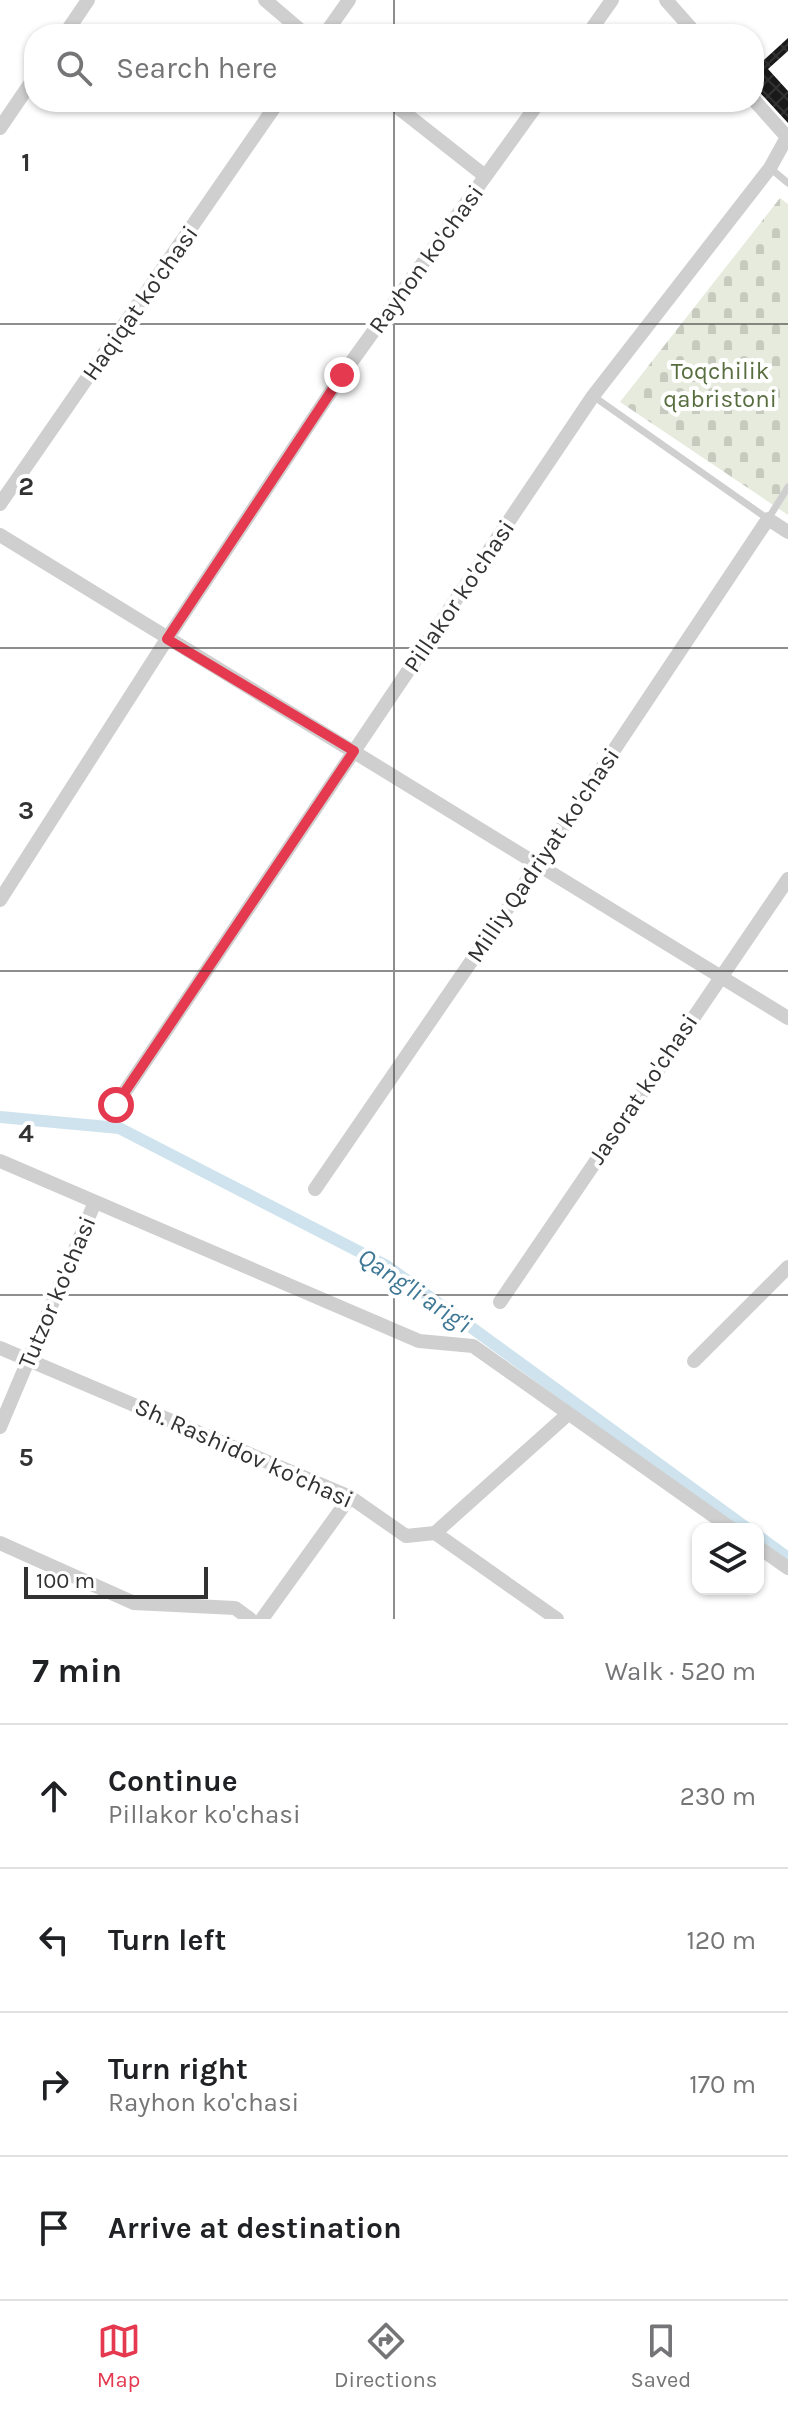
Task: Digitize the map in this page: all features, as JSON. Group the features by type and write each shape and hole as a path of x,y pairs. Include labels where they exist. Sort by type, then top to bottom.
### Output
{"street":[{"path":"72,24 88,0"},
{"path":"265,0 293,24"},
{"path":"332,24 349,0"},
{"path":"595,24 612,0"},
{"path":"666,0 687,24"},
{"path":"0,128 24,93"},
{"name":"Pillakor ko'chasi","path":"116,1105 593,396 770,168 787,137 764,111"},
{"name":"Haqiqat ko'chasi","path":"0,504 271,112"},
{"path":"404,112 485,176"},
{"name":"Rayhon ko'chasi","path":"0,900 167,639 342,375 532,112"},
{"path":"768,519 788,532"},
{"name":"Milliy Qadriyat ko'chasi","path":"315,1189 538,864 768,519"},
{"path":"0,535 788,1018"},
{"name":"Jasorat ko'chasi","path":"500,1302 788,879"},
{"path":"0,1161 419,1341 473,1346 723,1523"},
{"name":"Tutzor ko'chasi","path":"0,1427 95,1202"},
{"path":"694,1361 788,1267"},
{"name":"Sh. Rashidov ko'chasi","path":"0,1348 350,1497 406,1536 435,1533"},
{"path":"557,1619 435,1533 567,1415"},
{"path":"262,1619 350,1497"},
{"path":"0,1543 134,1603 235,1608 250,1619"},
{"path":"764,1551 788,1568"}],"lane":[{"path":"770,168 788,183"},
{"path":"593,396 768,519 788,487"}],"green space":[{"name":"Toqchilik qabristoni","path":"780,198 788,204 788,515 620,402"}],"building":[{"path":"788,38 788,51 768,69 788,91 788,123 764,97 764,60"}],"waterway":[{"name":"Qang'li arig'i","path":"0,1117 119,1128 387,1266 740,1523"},
{"name":"Qang'li arig'i","path":"764,1540 788,1558"}],"route":[{"path":"116,1105 354,751 167,639 342,375"}]}
